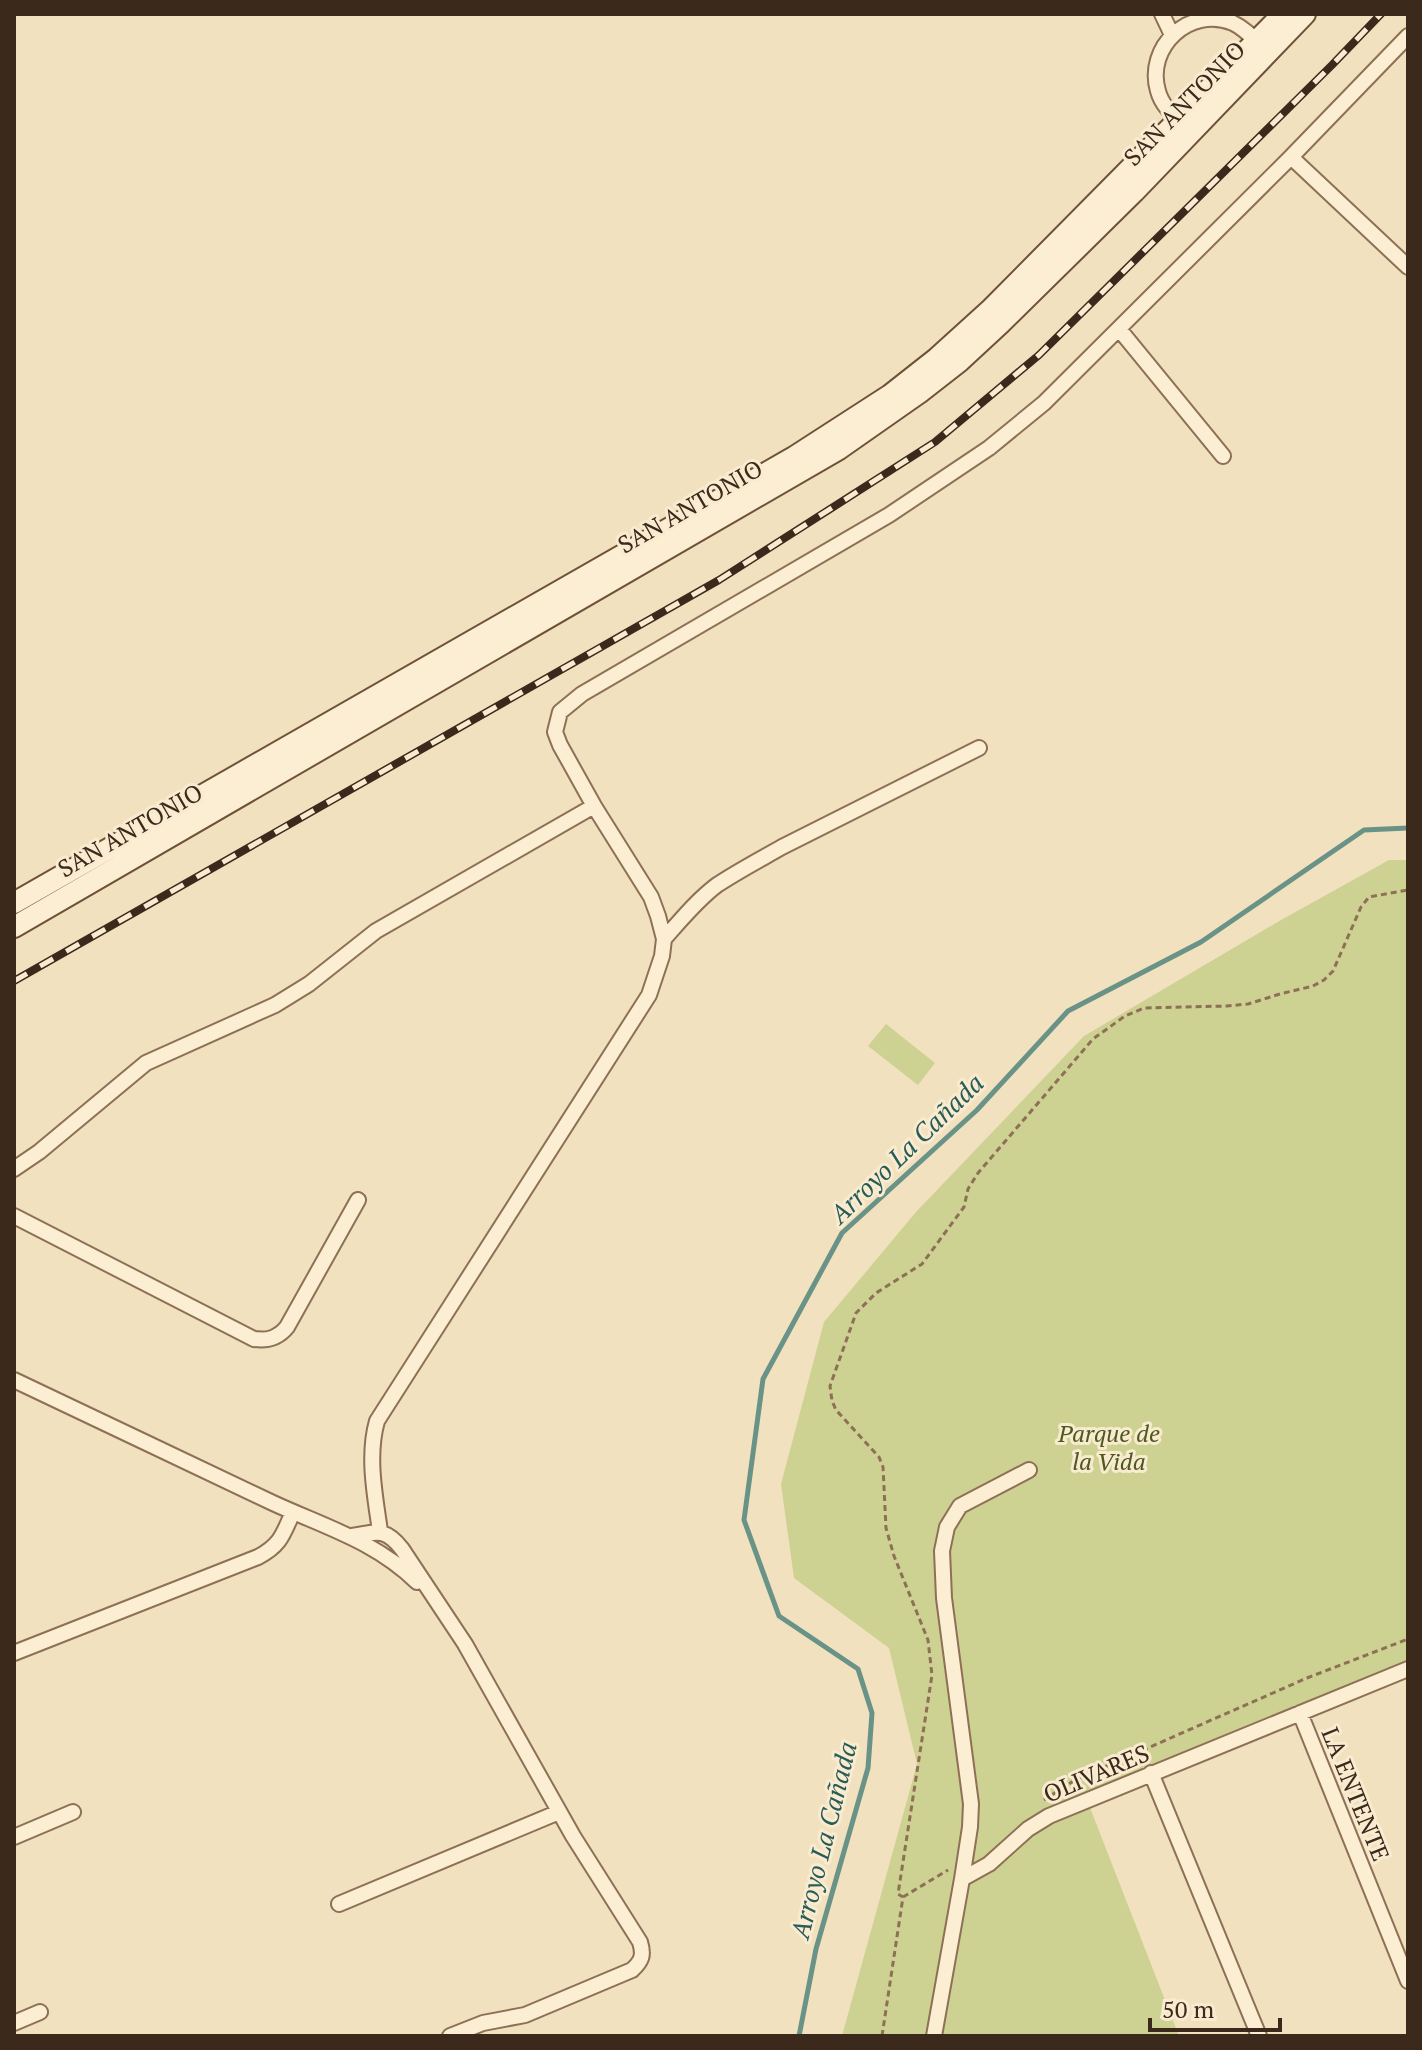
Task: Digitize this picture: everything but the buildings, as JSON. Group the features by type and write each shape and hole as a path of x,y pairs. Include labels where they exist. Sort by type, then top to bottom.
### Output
{"main road":[{"name":"SAN ANTONIO","path":"1262,47 1283,14"},
{"name":"SAN ANTONIO","path":"14,927 839,449 880,421 960,361 1000,324 1262,47 1305,14"},
{"name":"SAN ANTONIO","path":"14,903 847,424 937,358 1185,126"}],"street":[{"path":"1162,14 1172,35"},
{"path":"1185,126 1162,103 1156,79 1159,56 1172,35 1195,18 1216,19 1240,27 1262,47"},
{"path":"380,1531 372,1450 377,1421 649,995 662,956 664,939 651,897 560,745 555,732 560,712 568,703 889,515 989,448 1044,403 1408,36"},
{"path":"1291,157 1408,267"},
{"path":"1119,329 1223,456"},
{"path":"664,939 716,886 740,871 979,748"},
{"path":"14,1169 146,1063 286,999 376,931 594,806"},
{"path":"14,1216 254,1339 263,1340 281,1334 287,1327 358,1200"},
{"path":"14,1380 293,1512 352,1536 400,1566 438,1603"},
{"path":"934,2036 962,1879 971,1804 944,1598 942,1551 947,1527 960,1506 1029,1470"},
{"path":"14,1653 272,1550 293,1512"},
{"path":"352,1536 380,1531 396,1541 465,1644 559,1812 643,1951 641,1961 632,1970 525,2015 483,2023 450,2036"},
{"name":"OLIVARES","path":"962,1879 989,1864 1028,1829 1049,1816 1408,1669"},
{"name":"LA ENTENTE","path":"1300,1713 1408,1981"},
{"path":"1151,1773 1259,2036"},
{"path":"14,1837 73,1812"},
{"path":"339,1904 559,1812"},
{"path":"14,2023 40,2012"}],"path":[{"path":"882,2036 903,1897 898,1894 932,1675 928,1640 886,1528 883,1467 879,1457 836,1410 832,1401 830,1386 856,1313 876,1293 922,1264 964,1207 968,1189 978,1173 1093,1039 1125,1016 1144,1008 1248,1004 1313,986 1333,971 1361,907 1369,897 1408,890"}],"green space":[{"name":"Parque de la Vida","path":"1389,860 1408,860 1408,1669 1087,1800 1179,2036 842,2036 917,1764 889,1648 794,1578 781,1484 824,1322 916,1212 1084,1036"},
{"path":"886,1024 935,1063 918,1085 868,1046"}],"waterway":[{"name":"Arroyo La Cañada","path":"799,2036 816,1949 868,1768 872,1713 858,1669 779,1616 744,1520 763,1379 842,1233 977,1110 1068,1011 1201,942 1364,830 1408,828"}],"railway":[{"path":"14,981 719,580 935,442 1039,355 1381,14"}]}
